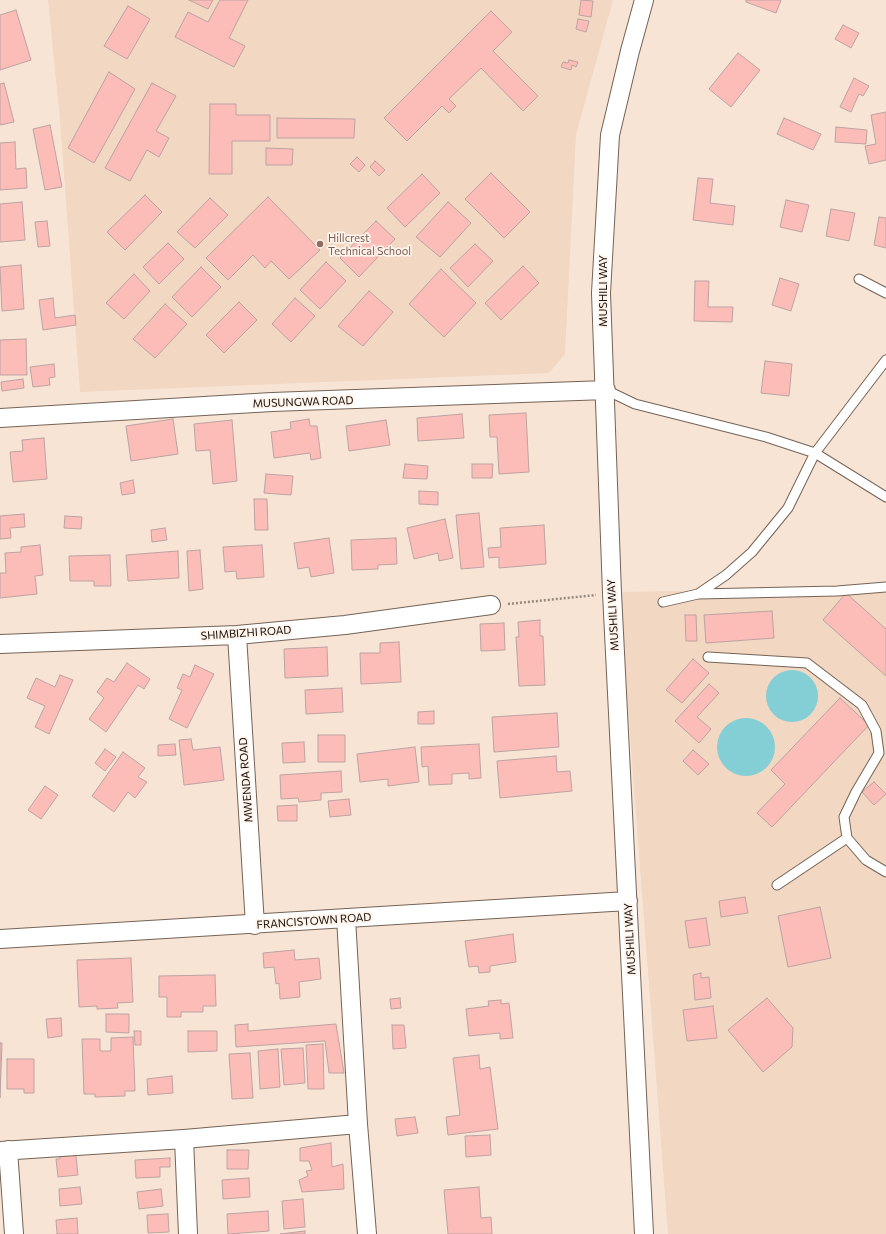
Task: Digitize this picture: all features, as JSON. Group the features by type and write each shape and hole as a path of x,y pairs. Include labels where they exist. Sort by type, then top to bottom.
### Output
{"street":[{"name":"MUSHILI WAY","path":"644,0 630,50 610,135 601,293 606,390 612,593 644,1234"},
{"name":"MUSUNGWA ROAD","path":"0,418 272,402 606,390"},
{"name":"SHIMBIZHI ROAD","path":"0,644 237,635 345,625 491,605"},
{"name":"MWENDA ROAD","path":"237,635 255,925"},
{"name":"FRANCISTOWN ROAD","path":"0,940 628,901"},
{"path":"346,918 358,1124 368,1234"},
{"path":"14,1234 4,1150 184,1139 358,1124"},
{"path":"184,1139 188,1234"}],"lane":[{"path":"859,279 886,293"},
{"path":"698,594 726,575 752,552 788,508 814,453 886,360"},
{"path":"606,390 635,404 766,437 814,453 886,497"},
{"path":"663,602 698,594 837,591 886,587"},
{"path":"708,657 806,663 862,705 876,731 879,753 844,816 847,838 866,860 886,872"},
{"path":"777,885 847,838"}],"path":[{"path":"491,605 612,593"}],"shaded area":[{"name":"Hillcrest Technical School","path":"48,0 613,0 576,135 565,354 549,373 80,392 60,120"},
{"path":"886,587 886,1234 668,1234 619,592"}],"water":[{"path":"787,670 797,670 806,674 814,682 818,691 818,701 814,710 806,718 797,722 787,722 778,718 770,710 766,701 766,691 770,682 778,674"},
{"path":"746,718 757,720 770,731 773,736 775,747 773,758 762,771 757,774 746,776 735,774 722,763 719,758 717,747 719,736 730,723 735,720"}],"building":[{"path":"189,0 213,0 208,9"},
{"path":"220,0 248,0 229,38 245,46 234,67 175,37 188,12 208,22"},
{"path":"581,0 593,1 591,17 579,15"},
{"path":"746,0 781,0 776,13 746,2"},
{"path":"128,6 150,19 127,59 104,46"},
{"path":"16,10 31,60 0,70 0,15"},
{"path":"491,11 512,32 493,51 538,96 523,111 481,68 449,99 456,106 449,113 442,106 407,141 384,118"},
{"path":"578,19 589,21 586,32 576,29"},
{"path":"843,25 859,33 851,48 835,39"},
{"path":"738,53 760,70 731,107 709,89"},
{"path":"569,60 578,62 576,67 572,65 571,70 561,67 563,62 568,63"},
{"path":"109,72 135,89 94,163 68,148"},
{"path":"854,78 869,86 863,96 859,94 851,112 840,107"},
{"path":"4,83 14,122 0,125 0,84"},
{"path":"152,83 176,96 156,131 169,138 159,157 147,150 130,181 105,168"},
{"path":"210,104 236,104 236,115 270,115 270,141 232,141 232,174 209,174"},
{"path":"886,112 886,160 869,164 865,146 876,144 871,115"},
{"path":"277,118 355,119 354,138 277,138"},
{"path":"784,118 821,134 813,150 777,134"},
{"path":"50,125 62,187 45,190 33,129"},
{"path":"836,127 867,130 866,144 835,142"},
{"path":"15,142 16,169 26,168 27,188 0,190 0,143"},
{"path":"266,148 293,149 292,165 266,165"},
{"path":"357,157 365,165 359,172 350,164"},
{"path":"375,161 385,170 379,176 370,167"},
{"path":"491,173 530,212 504,238 465,199"},
{"path":"422,174 440,193 405,227 387,208"},
{"path":"698,178 713,179 710,203 735,206 733,225 693,220"},
{"path":"145,195 162,212 125,250 107,232"},
{"path":"268,197 320,250 289,279 271,261 265,268 253,255 228,280 206,258"},
{"path":"210,198 228,215 195,248 177,232"},
{"path":"786,200 809,205 802,232 780,227"},
{"path":"22,202 25,240 0,242 0,204"},
{"path":"448,202 471,223 440,257 416,237"},
{"path":"831,209 855,213 849,241 826,236"},
{"path":"879,217 886,218 886,248 874,245"},
{"path":"47,221 50,246 38,247 35,222"},
{"path":"376,221 395,239 359,277 340,258"},
{"path":"168,243 184,259 159,284 143,267"},
{"path":"475,244 493,261 468,287 450,268"},
{"path":"326,262 346,281 320,309 300,290"},
{"path":"21,265 24,309 2,311 0,267"},
{"path":"523,266 539,283 501,320 485,303"},
{"path":"201,267 221,287 192,317 172,297"},
{"path":"441,269 476,303 444,337 409,304"},
{"path":"134,274 150,291 124,319 106,303"},
{"path":"780,278 799,284 791,311 772,305"},
{"path":"695,281 709,281 708,307 733,307 732,322 694,321"},
{"path":"369,291 393,312 363,346 338,326"},
{"path":"53,298 55,318 75,315 76,325 43,330 39,300"},
{"path":"295,298 315,316 291,342 272,324"},
{"path":"239,302 257,320 224,353 206,335"},
{"path":"165,304 187,324 155,358 133,339"},
{"path":"26,339 27,375 0,375 0,340"},
{"path":"765,361 792,364 789,396 761,393"},
{"path":"54,364 55,377 49,378 50,385 33,387 30,367"},
{"path":"23,379 24,388 2,391 1,382"},
{"path":"526,413 529,472 499,474 497,437 490,437 489,415"},
{"path":"462,414 464,438 418,441 417,418"},
{"path":"173,419 178,454 131,461 126,426"},
{"path":"309,419 310,426 317,426 321,458 311,460 310,453 274,458 271,432 291,429 290,422"},
{"path":"232,420 237,481 213,484 210,450 196,451 194,424"},
{"path":"386,420 390,445 349,451 346,426"},
{"path":"44,438 47,479 13,482 10,452 23,451 22,440"},
{"path":"405,464 428,466 427,479 403,478"},
{"path":"472,464 493,464 492,478 472,478"},
{"path":"266,474 293,476 291,495 264,493"},
{"path":"133,480 135,493 122,495 120,483"},
{"path":"419,491 438,492 438,505 419,504"},
{"path":"254,499 267,499 268,530 255,530"},
{"path":"479,513 484,567 461,569 456,515"},
{"path":"24,514 25,527 10,528 11,538 0,539 0,516"},
{"path":"65,516 82,517 81,529 64,528"},
{"path":"445,519 453,558 439,561 438,553 414,559 407,528"},
{"path":"544,525 546,564 499,568 499,557 489,558 488,548 501,547 500,528"},
{"path":"165,528 167,540 152,542 151,530"},
{"path":"329,538 334,573 311,577 309,567 298,569 294,543"},
{"path":"396,538 397,564 378,565 378,569 352,570 351,540"},
{"path":"40,545 43,575 35,576 37,594 0,598 0,573 6,573 5,553 21,552 21,547"},
{"path":"262,545 264,577 237,579 236,571 225,572 223,547"},
{"path":"200,550 203,589 189,591 187,551"},
{"path":"178,551 179,578 128,581 126,555"},
{"path":"110,555 111,586 94,586 94,581 70,581 69,556"},
{"path":"846,593 886,629 886,676 823,620"},
{"path":"772,611 774,638 706,643 704,615"},
{"path":"685,615 696,615 697,641 686,641"},
{"path":"540,620 540,636 543,636 545,685 519,686 516,637 519,637 518,622"},
{"path":"504,623 505,650 481,651 480,624"},
{"path":"399,642 401,682 361,684 360,653 380,653 380,643"},
{"path":"327,647 328,676 285,678 284,649"},
{"path":"693,659 709,673 682,703 666,690"},
{"path":"127,663 150,679 144,689 138,685 106,732 89,719 104,698 97,692 107,678 114,682"},
{"path":"195,665 214,674 187,728 169,719 182,690 177,688 183,674 190,677"},
{"path":"60,675 73,680 49,734 35,727 45,706 27,698 36,678 55,687"},
{"path":"709,684 719,693 697,717 711,729 699,743 675,721"},
{"path":"342,688 343,712 306,714 305,690"},
{"path":"840,698 869,725 772,827 757,813 785,784 771,770"},
{"path":"434,711 434,724 418,724 418,712"},
{"path":"557,713 559,747 494,752 492,717"},
{"path":"318,735 345,735 345,762 318,762"},
{"path":"191,739 193,750 220,747 224,780 184,785 179,740"},
{"path":"304,742 305,762 283,763 282,743"},
{"path":"175,744 176,755 158,756 158,745"},
{"path":"479,744 481,778 469,779 469,773 452,774 452,784 429,785 428,766 422,767 421,747"},
{"path":"415,747 419,782 388,786 388,779 360,782 357,754"},
{"path":"105,749 116,757 105,771 95,763"},
{"path":"693,750 709,764 698,775 683,761"},
{"path":"123,752 145,768 138,777 147,782 135,798 128,792 114,812 92,796"},
{"path":"556,756 557,772 570,771 572,791 500,798 497,761"},
{"path":"341,771 342,792 321,793 321,800 299,802 298,798 281,799 280,775"},
{"path":"874,782 886,794 874,805 862,792"},
{"path":"45,786 58,795 41,819 28,810"},
{"path":"349,799 351,815 330,817 328,801"},
{"path":"297,805 297,821 278,821 277,806"},
{"path":"745,897 748,913 721,917 719,901"},
{"path":"820,907 831,958 788,967 778,916"},
{"path":"706,918 710,945 689,948 685,921"},
{"path":"513,934 516,962 490,966 490,972 479,973 478,966 469,967 465,941"},
{"path":"294,950 295,960 319,958 321,979 299,982 300,997 280,999 279,983 276,984 274,967 264,968 263,953"},
{"path":"131,958 133,1002 117,1003 118,1008 97,1009 97,1006 79,1007 77,960"},
{"path":"701,973 701,978 709,977 711,998 695,1000 693,975"},
{"path":"215,975 216,1006 203,1006 203,1012 181,1012 181,1017 167,1017 167,997 159,997 159,976"},
{"path":"400,998 401,1008 391,1009 390,999"},
{"path":"767,998 793,1028 792,1047 763,1072 728,1030"},
{"path":"501,1000 501,1004 509,1003 513,1038 500,1039 500,1033 469,1036 466,1009 489,1006 488,1001"},
{"path":"713,1006 717,1038 687,1041 683,1010"},
{"path":"106,1014 129,1014 129,1033 106,1032"},
{"path":"61,1018 62,1036 48,1038 46,1019"},
{"path":"248,1024 248,1031 336,1024 344,1073 329,1073 325,1041 236,1047 235,1025"},
{"path":"392,1025 404,1025 406,1048 393,1049"},
{"path":"134,1031 141,1031 141,1045 135,1045"},
{"path":"188,1031 217,1031 217,1051 188,1052"},
{"path":"133,1037 135,1091 125,1091 125,1096 95,1097 95,1094 84,1094 82,1039 100,1039 100,1051 111,1051 111,1038"},
{"path":"0,1043 2,1043 0,1098"},
{"path":"323,1044 324,1089 308,1089 306,1045"},
{"path":"303,1048 305,1083 284,1085 281,1049"},
{"path":"278,1049 280,1087 260,1089 258,1051"},
{"path":"250,1053 253,1098 232,1099 229,1054"},
{"path":"479,1055 480,1069 490,1067 498,1129 448,1135 446,1117 460,1115 453,1058"},
{"path":"7,1059 34,1059 34,1093 24,1093 24,1089 7,1089"},
{"path":"172,1076 173,1093 148,1095 147,1079"},
{"path":"415,1117 418,1133 397,1136 395,1119"},
{"path":"490,1135 491,1155 466,1157 465,1136"},
{"path":"331,1143 332,1167 343,1164 344,1189 302,1192 299,1180 308,1176 306,1171 312,1170 309,1161 300,1161 300,1148"},
{"path":"75,1147 78,1175 58,1177 56,1159 60,1159 60,1148"},
{"path":"227,1150 249,1150 248,1169 227,1169"},
{"path":"170,1158 170,1167 160,1167 160,1177 136,1178 135,1160"},
{"path":"249,1178 250,1197 223,1199 222,1180"},
{"path":"80,1187 82,1204 60,1206 59,1189"},
{"path":"479,1187 481,1218 491,1217 492,1234 448,1234 444,1190"},
{"path":"161,1189 163,1206 139,1209 137,1192"},
{"path":"303,1199 305,1227 284,1229 282,1201"},
{"path":"268,1211 269,1231 228,1234 227,1214"},
{"path":"168,1214 169,1232 148,1233 147,1215"},
{"path":"77,1218 78,1234 57,1234 56,1220"},
{"path":"305,1231 305,1234 280,1234"}],"place":[{"name":"Hillcrest Technical School","path":"320,244"}]}
